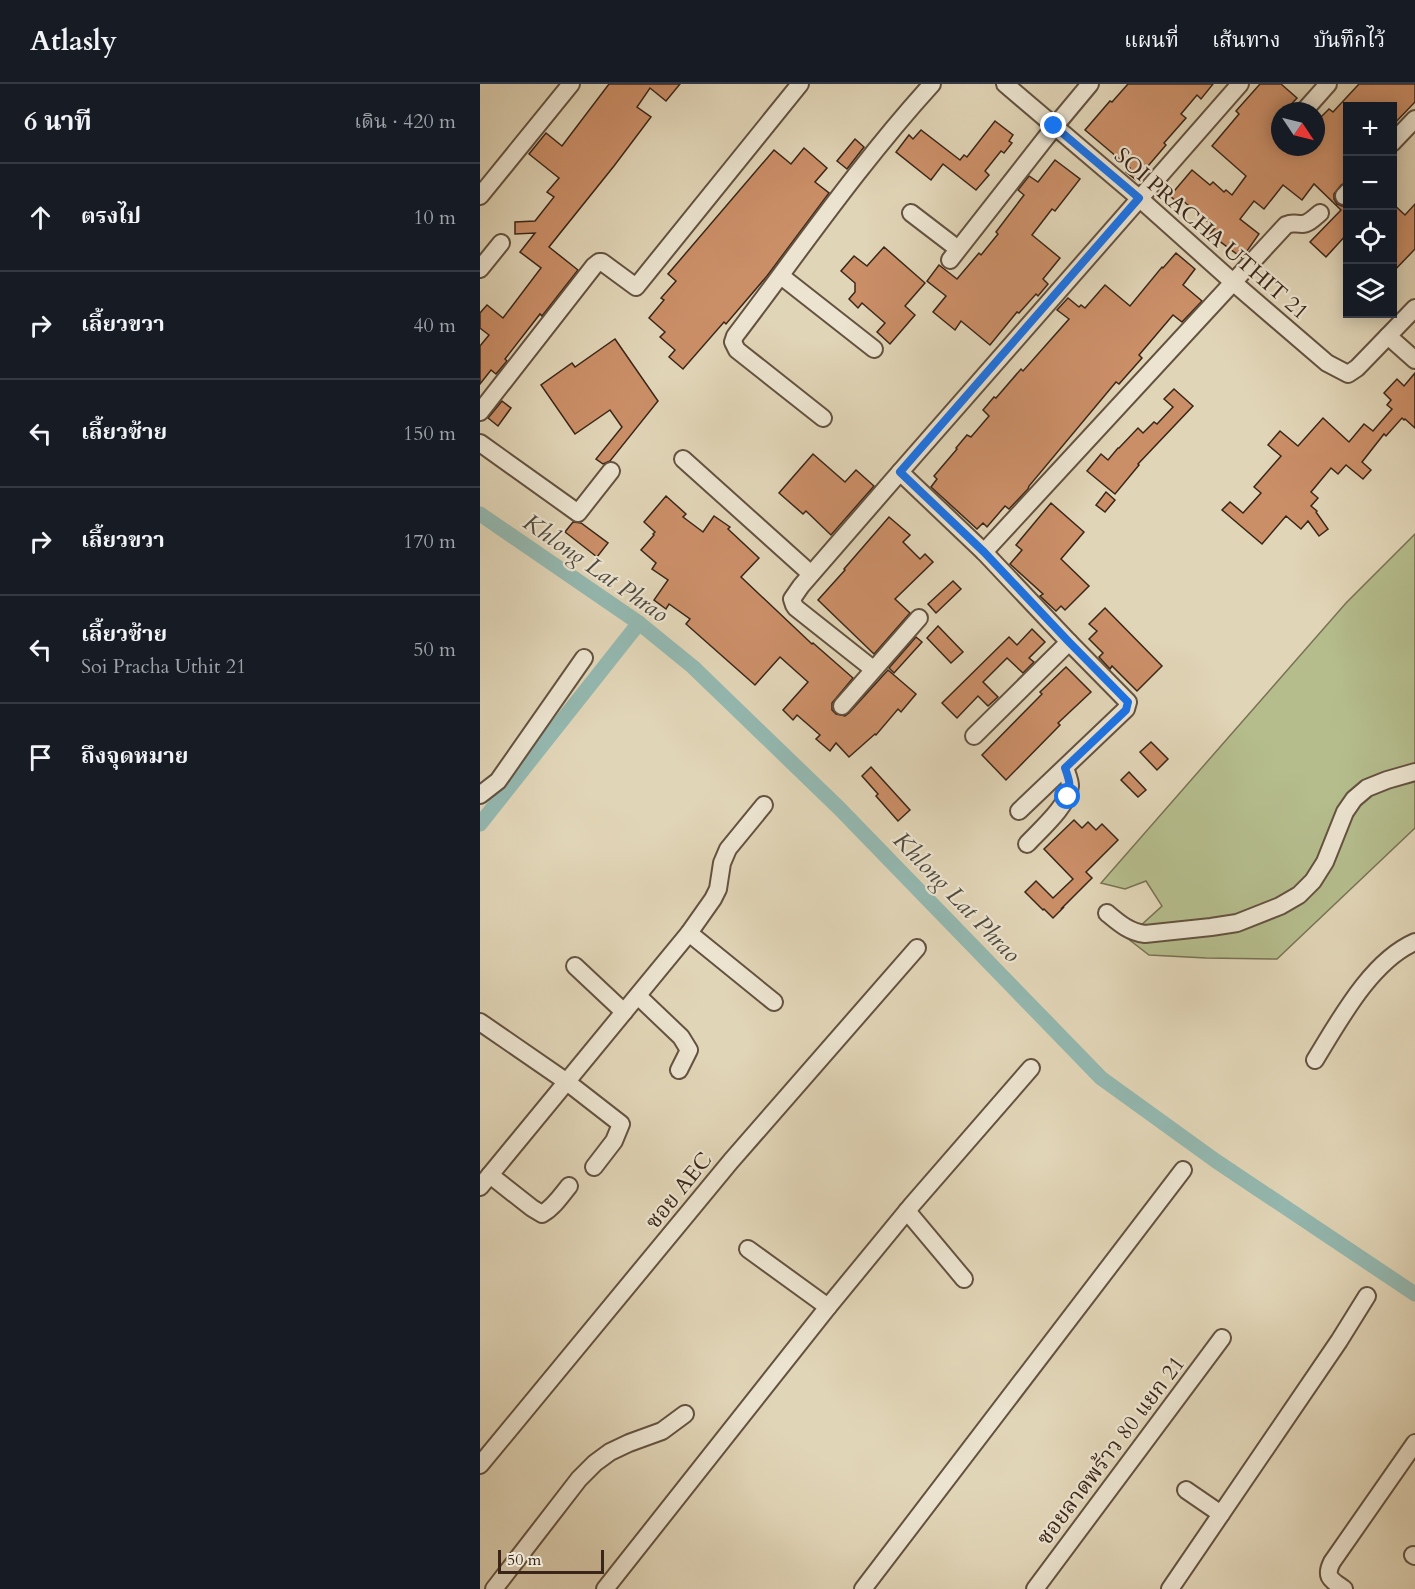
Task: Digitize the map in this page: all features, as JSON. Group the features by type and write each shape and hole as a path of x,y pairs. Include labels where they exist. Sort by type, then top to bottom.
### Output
{"street":[{"path":"480,196 571,84"},
{"path":"480,412 594,266 602,262 636,287 800,84"},
{"path":"823,418 737,350 733,342 735,336 842,193 902,117 932,84"},
{"name":"SOI PRACHA UTHIT 21","path":"1005,84 1327,363 1348,374 1357,368 1415,308"},
{"path":"911,213 954,255 1054,126 1090,84"},
{"path":"873,669 794,605 792,599 794,595 1240,84"},
{"path":"1312,102 1328,84"},
{"path":"1397,138 1415,119"},
{"path":"984,552 1286,225 1293,222 1304,225 1320,213"},
{"path":"480,269 501,243"},
{"path":"781,276 874,349"},
{"path":"1388,336 1415,360"},
{"path":"480,443 578,513 611,471"},
{"path":"683,459 811,574"},
{"path":"900,472 984,552 1128,702 1126,710 1019,811"},
{"path":"842,706 920,618"},
{"path":"974,736 1069,642"},
{"path":"480,795 498,781 584,658"},
{"path":"1027,844 1068,797 1070,782 1065,768"},
{"path":"1107,913 1125,927 1145,934 1238,923 1280,906 1299,895 1313,881 1325,862 1345,812 1354,799 1367,788 1415,772"},
{"path":"569,1186 552,1207 542,1214 485,1181 689,933 718,889 722,863 728,849 764,805"},
{"path":"689,933 774,1002"},
{"path":"1315,1060 1366,983 1403,947 1415,942"},
{"name":"ซอย AEC","path":"480,1465 731,1161 917,948"},
{"path":"576,966 624,1012"},
{"path":"638,996 681,1036 688,1050 679,1070"},
{"path":"480,1022 567,1082 621,1124 614,1141 594,1167"},
{"path":"606,1589 828,1307 907,1211 1031,1068"},
{"path":"863,1589 1184,1170"},
{"path":"907,1211 964,1279"},
{"path":"748,1249 828,1307"},
{"path":"1170,1589 1340,1341 1367,1296"},
{"name":"ซอยลาดพร้าว 80 แยก 21","path":"1035,1589 1222,1338"},
{"path":"494,1589 579,1479 595,1463 610,1452 662,1431 685,1414"},
{"path":"1344,1589 1328,1575 1332,1562 1415,1443"},
{"path":"1186,1490 1221,1514"}],"green space":[{"path":"1415,534 1415,828 1277,959 1149,955 1127,938 1162,906 1146,881 1125,889 1101,883 1346,603"}],"building":[{"path":"609,84 680,84 666,101 650,88 637,107 651,117 549,247 578,270 542,316 540,314 496,374 491,370 480,384 480,346 489,335 480,328 480,313 487,305 503,318 541,268 520,252 535,233 515,234 515,222 535,221 554,197 547,192 559,178 529,154 546,133 562,146"},
{"path":"1128,84 1213,84 1201,99 1197,95 1181,114 1186,118 1136,180 1126,172 1130,168 1085,130"},
{"path":"1260,84 1281,84 1297,98 1293,102 1271,102 1271,156 1325,156 1325,113 1329,109 1333,112 1359,84 1415,84 1415,102 1397,121 1397,102 1343,102 1343,184 1334,194 1334,199 1337,204 1343,206 1343,238 1326,257 1310,242 1341,210 1314,184 1302,200 1283,185 1264,209 1254,201 1240,219 1259,234 1242,258 1210,234 1215,228 1182,200 1179,204 1170,196 1192,170 1210,185 1213,182 1224,192 1226,190 1232,195 1246,176 1212,146 1239,114 1236,111"},
{"path":"995,121 1013,135 1009,141 1012,143 1004,153 1001,151 985,171 989,175 976,190 943,164 931,180 896,152 909,135 913,139 921,130 960,160 964,155 967,157"},
{"path":"855,139 864,147 847,169 837,161"},
{"path":"804,148 827,168 815,182 829,193 767,276 683,369 669,357 675,350 660,337 665,332 649,318 664,300 661,298 676,281 668,274 774,150 791,164"},
{"path":"1055,160 1080,179 1055,211 1052,209 1032,235 1060,258 1043,279 1048,284 1038,296 1036,294 1019,313 1017,312 990,345 961,321 955,330 933,312 946,296 927,281 939,265 957,279 998,234 996,232 1024,195 1018,190 1029,176 1038,182"},
{"path":"1415,204 1415,249 1397,268 1397,208 1405,215"},
{"path":"884,247 925,283 905,306 915,315 890,344 877,332 885,323 862,303 858,308 849,299 855,292 855,283 841,271 854,256 867,266"},
{"path":"1176,253 1195,269 1183,285 1202,301 1182,322 1173,315 1139,355 1142,358 1119,384 1116,382 1028,489 1009,509 1005,506 987,527 983,523 977,529 931,487 937,479 934,476 967,435 971,437 989,416 983,410 994,397 996,398 1021,369 1023,371 1069,319 1057,310 1068,298 1079,307 1081,305 1085,308 1105,285 1130,306"},
{"path":"615,339 658,401 610,461 603,464 596,459 622,427 610,410 575,434 541,385 572,363 575,367"},
{"path":"1415,373 1415,428 1402,418 1386,436 1384,434 1362,462 1371,470 1363,479 1346,465 1338,474 1331,468 1311,492 1318,498 1311,506 1317,511 1328,529 1319,536 1308,521 1301,529 1286,516 1262,544 1222,510 1230,502 1243,513 1261,493 1254,487 1281,456 1268,445 1280,431 1298,446 1323,418 1349,442 1364,424 1373,431 1392,409 1387,405 1391,400 1384,393 1397,379 1404,386"},
{"path":"1174,389 1193,406 1138,464 1115,494 1087,471 1101,454 1108,460 1138,428 1143,433 1154,422 1157,424 1173,407 1164,399"},
{"path":"502,401 511,408 498,426 488,418"},
{"path":"813,454 845,482 856,470 874,486 831,535 806,511 803,514 779,493"},
{"path":"1106,492 1115,500 1105,512 1096,505"},
{"path":"666,496 686,514 683,517 703,532 714,516 730,527 728,529 759,558 741,577 812,644 853,678 832,703 832,710 836,714 845,716 849,713 888,670 916,694 901,712 898,709 876,735 849,757 836,743 830,751 816,739 820,735 797,715 793,720 783,710 808,682 780,657 755,685 686,624 690,619 669,604 666,609 654,600 668,580 652,569 656,563 641,550 655,532 644,522"},
{"path":"1051,503 1084,532 1061,559 1089,586 1065,610 1061,606 1056,611 1040,596 1043,594 1010,564 1022,550 1016,545"},
{"path":"889,517 910,535 903,542 920,559 925,554 933,562 895,599 910,613 874,654 818,600"},
{"path":"573,522 581,523 608,543 597,557 565,532"},
{"path":"953,581 961,589 936,613 928,604"},
{"path":"1105,608 1162,666 1137,691 1112,666 1110,669 1099,657 1103,653 1089,639 1097,631 1089,624"},
{"path":"938,626 963,652 951,663 927,638"},
{"path":"1032,629 1045,642 1029,658 1034,662 1023,673 1007,658 983,682 998,697 988,706 978,696 957,718 942,703 1009,637 1017,645"},
{"path":"916,637 922,642 894,673 889,668"},
{"path":"1066,667 1091,692 1058,723 1060,725 1006,780 982,755"},
{"path":"1151,742 1168,759 1157,770 1140,752"},
{"path":"871,767 910,810 898,821 862,776"},
{"path":"1129,772 1146,790 1138,797 1121,780"},
{"path":"1074,820 1082,828 1088,822 1096,830 1102,824 1118,840 1086,872 1092,878 1053,918 1025,892 1036,881 1053,898 1073,879 1044,849"}],"waterway":[{"name":"Khlong Lat Phrao","path":"480,514 639,623 693,667 839,808 1101,1078 1216,1161 1415,1294"},
{"path":"480,824 639,623"}],"route":[{"path":"1054,126 1139,198 900,472 984,552 1128,702 1126,710 1065,768 1070,782 1068,797"}]}
